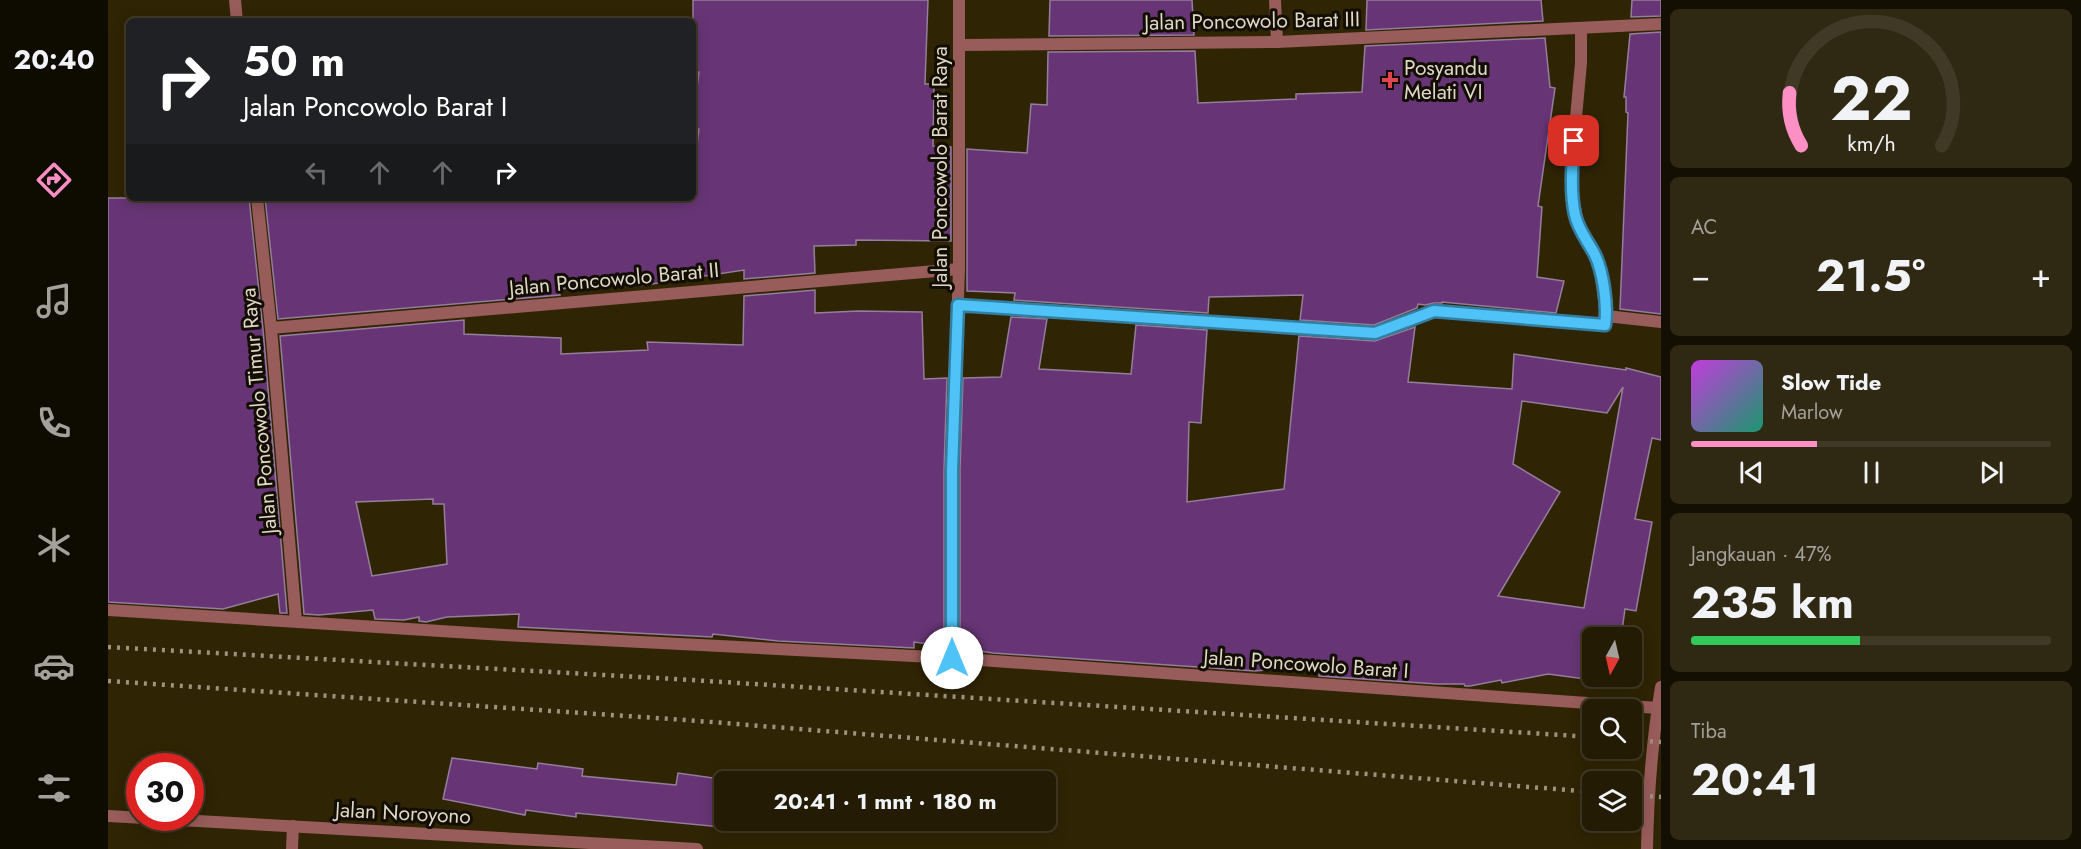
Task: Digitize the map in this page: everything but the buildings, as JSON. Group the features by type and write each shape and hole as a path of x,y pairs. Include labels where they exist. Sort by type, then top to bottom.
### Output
{"street":[{"path":"235,0 237,18"},
{"name":"Jalan Poncowolo Barat Raya","path":"952,658 952,470 959,269 959,0"},
{"path":"1275,0 1277,42"},
{"name":"Jalan Poncowolo Barat III","path":"960,45 1277,42 1661,24"},
{"path":"958,305 1375,333 1434,311 1605,325 1600,269 1579,227 1573,199 1573,150 1581,63 1581,29"},
{"name":"Jalan Poncowolo Timur Raya","path":"257,201 272,328 296,621"},
{"name":"Jalan Poncowolo Barat II","path":"272,328 959,269"},
{"path":"1606,316 1661,322"},
{"path":"108,610 504,635 952,658"},
{"name":"Jalan Poncowolo Barat I","path":"952,658 1658,708"},
{"path":"1647,849 1648,796 1661,687"},
{"name":"Jalan Noroyono","path":"108,816 697,849"},
{"path":"292,849 293,826"}],"railway":[{"path":"108,647 675,679 1582,736"},
{"path":"108,681 686,720 1582,791"},
{"path":"1642,741 1661,742"},
{"path":"1642,796 1661,797"}],"place":[{"name":"Posyandu Melati VI","path":"1390,80"}],"route":[{"path":"952,658 952,470 958,305 1375,333 1434,311 1605,325 1600,269 1575,216 1574,141"}]}
